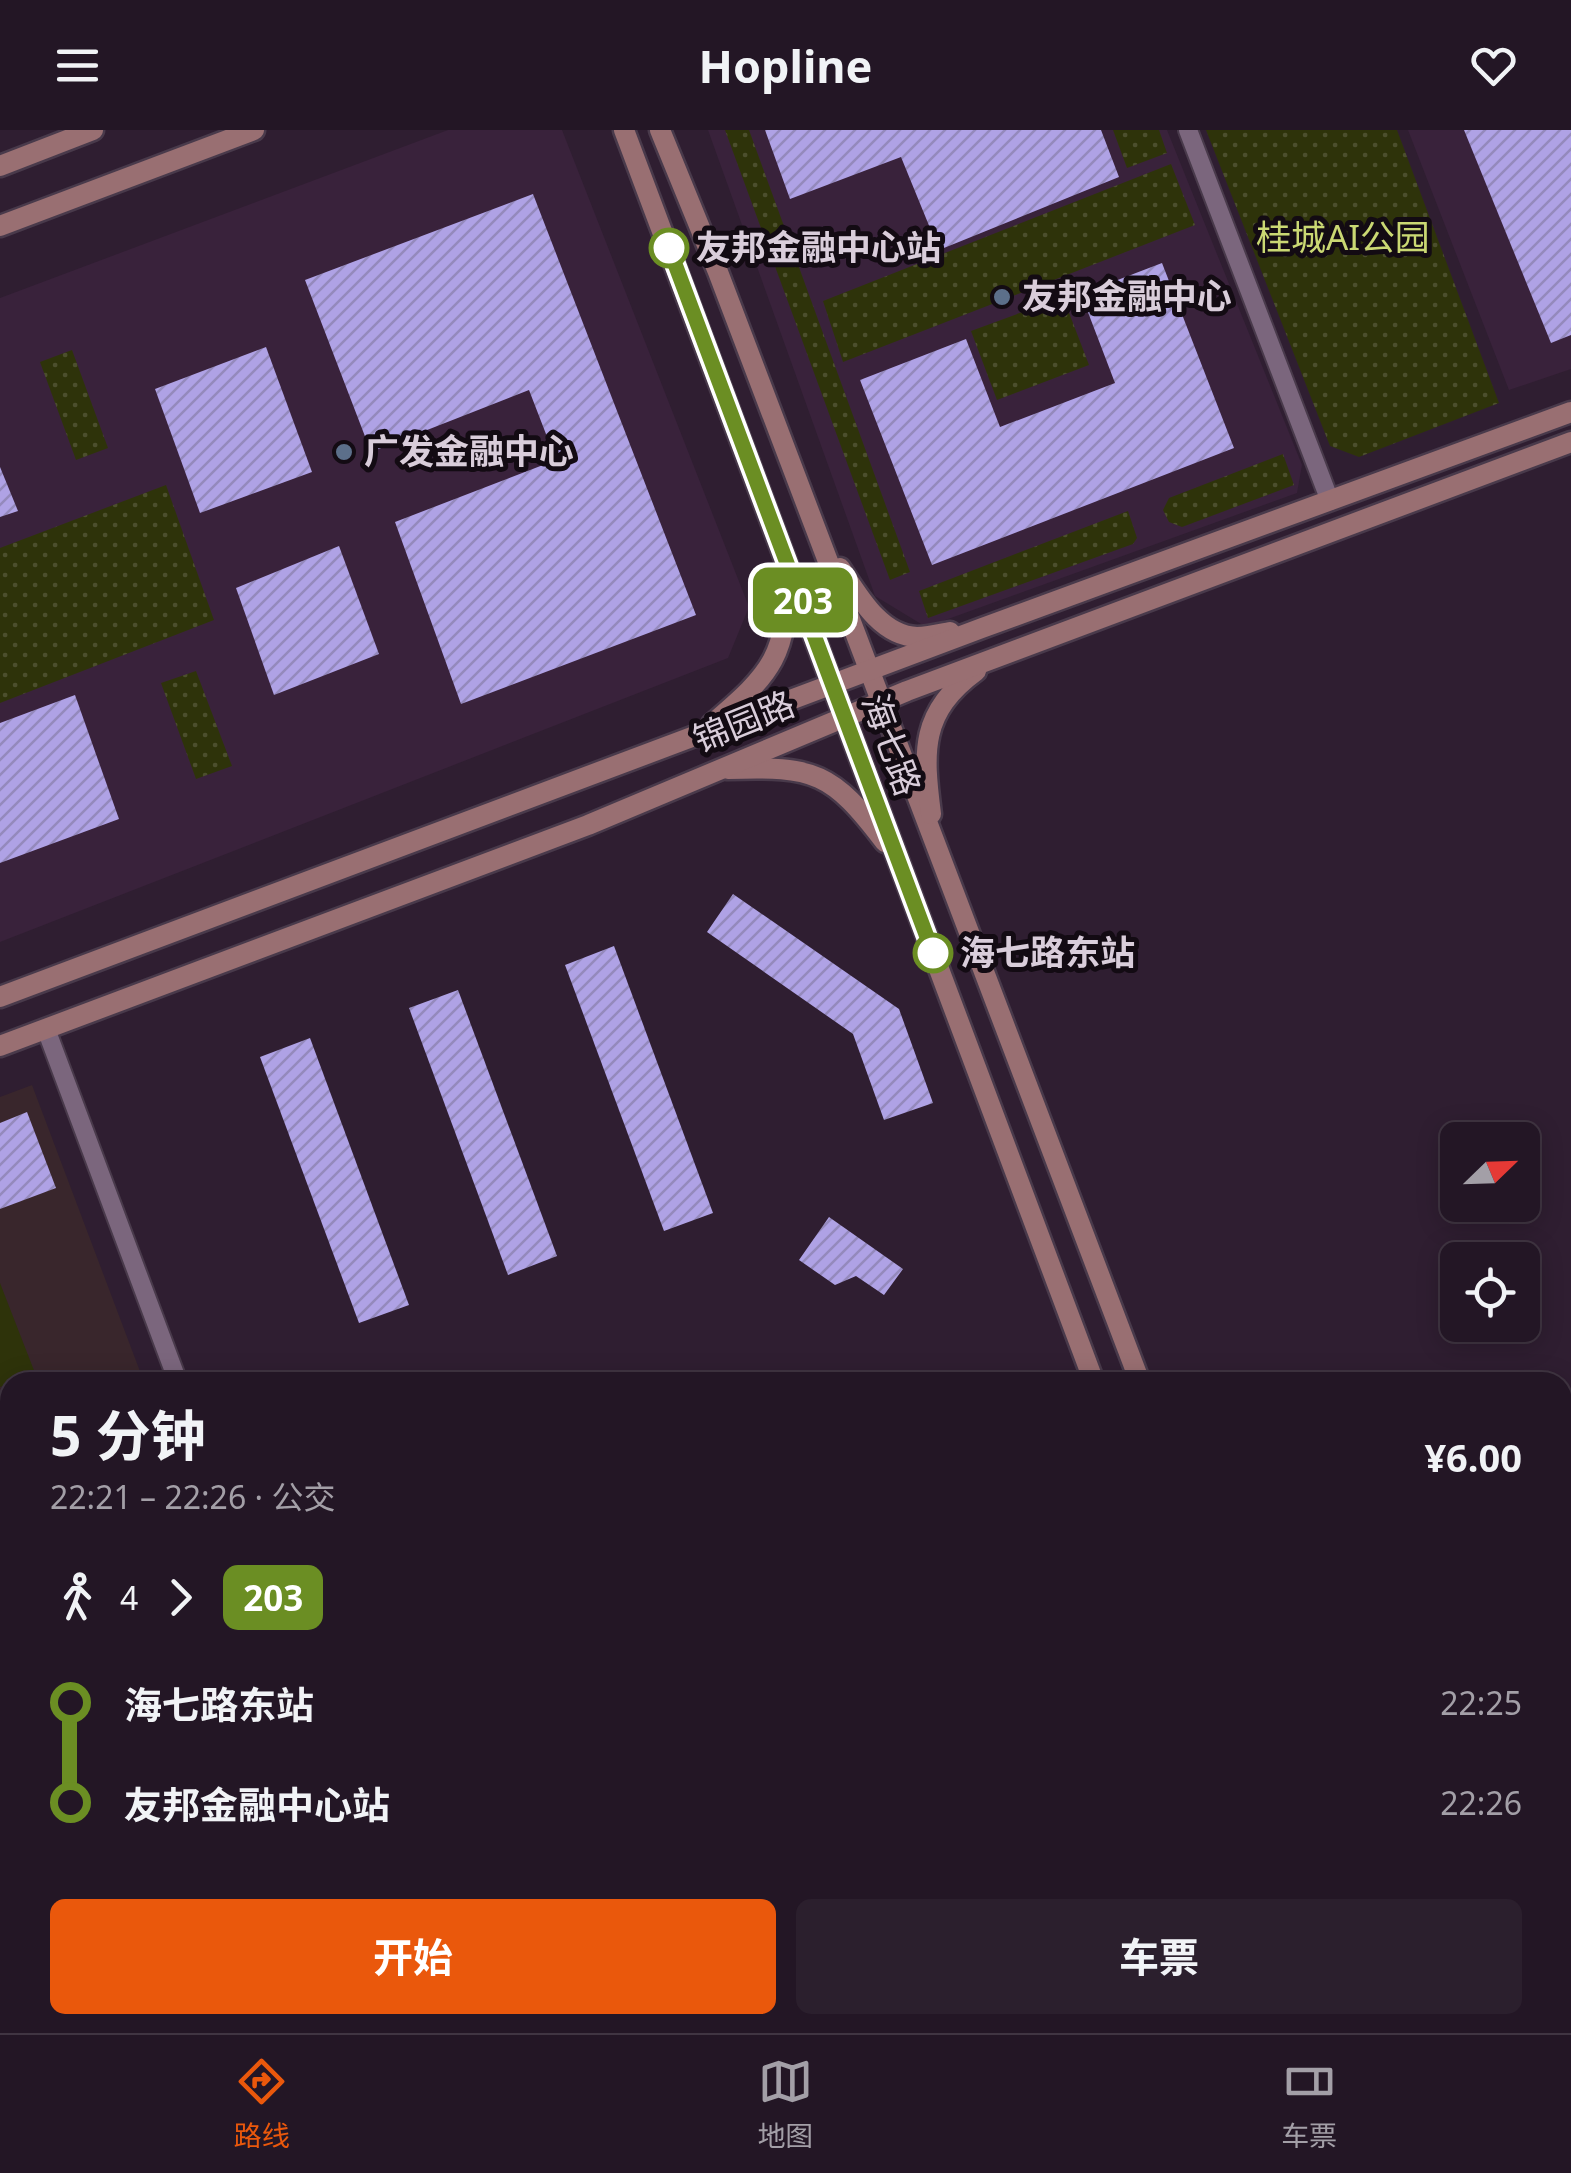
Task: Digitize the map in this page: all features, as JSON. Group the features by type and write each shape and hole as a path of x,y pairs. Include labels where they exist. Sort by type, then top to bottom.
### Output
{"main road":[{"path":"0,166 93,130"},
{"path":"0,226 254,130"},
{"name":"海七路","path":"624,130 1090,1372"},
{"path":"660,130 822,543 1136,1372"},
{"name":"锦园路","path":"0,997 834,683 1571,412"},
{"name":"锦园路","path":"0,1046 588,825 880,702 1571,442"},
{"path":"822,543 864,604 888,628 914,637 982,628"},
{"path":"702,733 748,694 771,668 784,637 786,555"},
{"path":"934,845 924,760 929,733 940,708 958,684 995,658"},
{"path":"716,769 774,768 806,773 831,783 853,800 898,858"}],"street":[{"path":"1188,130 1330,501"},
{"path":"46,1028 174,1372"}],"shaded area":[{"name":"广发金融中心","path":"448,130 562,130 749,607 728,658 0,942 0,298"},
{"name":"友邦金融中心","path":"708,130 1167,130 1302,465 1297,493 926,627 875,596"},
{"path":"1408,130 1571,130 1571,369 1509,390"},
{"path":"32,1085 140,1372 0,1372 0,1097"}],"green space":[{"path":"725,130 749,130 910,572 890,580"},
{"path":"1113,130 1159,130 1167,153 1127,168"},
{"name":"桂城AI公园","path":"1206,130 1397,130 1499,403 1359,457 1330,446"},
{"path":"1171,164 1195,225 843,362 823,301"},
{"path":"1063,297 1089,365 997,400 971,331"},
{"path":"72,350 108,448 76,460 40,362"},
{"path":"1283,454 1294,485 1182,527 1169,522 1163,510 1169,498"},
{"path":"166,485 214,620 0,703 0,548"},
{"path":"1128,511 1137,538 1133,544 928,618 919,591"},
{"path":"196,671 232,766 196,779 161,683"},
{"path":"0,1283 35,1372 0,1372"}],"building":[{"path":"765,130 1101,130 1119,177 939,250 901,157 790,199"},
{"path":"1464,130 1571,130 1571,335 1551,343"},
{"path":"533,194 696,615 461,704 395,522 556,460 529,390 371,452 305,280"},
{"path":"1162,263 1234,448 932,565 860,380 966,339 1000,427 1115,383 1081,294"},
{"path":"266,347 312,472 200,513 155,389"},
{"path":"0,467 18,511 0,517"},
{"path":"339,546 379,654 274,695 236,588"},
{"path":"75,695 119,819 0,863 0,723"},
{"path":"733,894 899,1009 933,1103 884,1120 853,1034 707,932"},
{"path":"614,946 713,1213 664,1231 565,965"},
{"path":"458,990 557,1256 508,1275 409,1008"},
{"path":"310,1038 409,1305 359,1323 260,1057"},
{"path":"27,1112 56,1188 0,1209 0,1123"},
{"path":"829,1217 903,1269 884,1295 856,1276 835,1285 799,1260"}],"bus line":[{"name":"203","path":"669,248 933,953"}],"place":[{"name":"友邦金融中心站","path":"669,248"},
{"name":"友邦金融中心","path":"1002,297"},
{"name":"广发金融中心","path":"344,452"},
{"name":"海七路东站","path":"933,953"}]}
